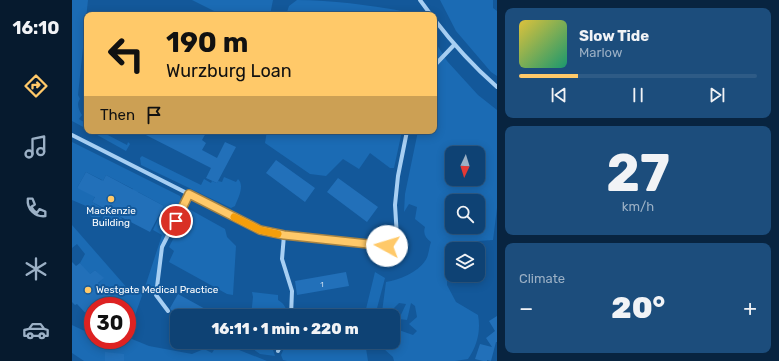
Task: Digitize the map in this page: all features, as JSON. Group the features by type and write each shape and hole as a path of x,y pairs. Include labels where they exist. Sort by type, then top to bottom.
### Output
{"street":[{"path":"420,0 429,12"},
{"path":"437,23 454,45 479,72 497,87"},
{"path":"437,63 454,45"},
{"path":"396,237 395,205 398,176 406,134"},
{"path":"72,135 260,230 284,235 387,246"},
{"path":"168,311 156,295 162,247 189,194"},
{"path":"284,235 282,259 292,291 291,309"},
{"path":"396,237 402,240 404,248 400,253 392,254 388,250 387,246 390,239 396,237"}],"shaded area":[{"path":"72,0 88,0 87,12 84,12 84,38 78,95 80,99 78,107 82,115 79,119 84,122 84,127 72,121"},
{"path":"192,0 273,0 271,12 216,12"},
{"path":"297,0 323,1 363,5 403,12 287,12 289,6"},
{"path":"440,0 493,0 493,8 497,11 497,76 491,72 456,31"},
{"path":"437,45 447,61 478,95 497,110 497,208 493,240 445,242 445,282 447,282 447,285 456,302 478,315 478,338 468,359 455,361 394,361 393,357 384,349 400,349 400,330 413,335 417,331 409,324 417,317 415,306 411,303 407,320 400,319 406,304 399,303 393,309 382,309 386,282 402,277 418,269 427,257 431,242 425,235 425,227 415,219 417,207 409,204 404,212 405,194 417,134 437,134"},
{"path":"95,134 106,134 127,145 128,142 130,144 126,151"},
{"path":"266,134 401,134 394,168 390,168 370,153 359,169 343,159 326,176 310,174 265,143"},
{"path":"72,142 180,196 182,202 161,245 155,290 145,287 162,235 153,230 164,206 138,192 132,205 133,189 106,175 100,187 99,186 102,180 86,172 77,188 98,191 92,202 104,209 100,217 91,217 86,206 72,200"},
{"path":"142,156 201,185 204,179 211,183 212,181 217,183 218,181 222,182 224,177 236,182 238,179 241,189 235,206 231,208 141,165 140,158"},
{"path":"189,209 225,229 227,237 236,246 233,295 227,294 169,262 174,251 169,247"},
{"path":"106,210 122,218 119,223 115,221 112,227 108,221 102,220"},
{"path":"72,225 128,289 132,286 134,288 132,293 137,295 140,289 144,290 136,313 136,297 109,297 110,296 98,284 103,278 95,270 89,275 80,263 85,254 77,244 72,248"},
{"path":"375,272 385,278 377,309 366,309"},
{"path":"252,292 278,295 278,300 283,304 285,309 252,309"},
{"path":"72,325 84,331 84,349 136,349 136,341 149,346 192,354 204,349 212,353 215,349 237,349 267,361 84,361 72,353"},
{"path":"253,349 273,349 275,356 260,354"},
{"path":"284,349 366,349 368,361 287,361 283,360 281,355"}],"building":[{"path":"144,134 205,134 202,140 206,143 202,150 217,158 225,142 236,147 217,183 206,178 211,168"},
{"path":"276,160 315,188 305,202 266,173"},
{"name":"MacKenzie Building","path":"86,172 103,181 106,175 164,206 150,232 92,202 95,197 77,188"},
{"path":"338,178 378,207 367,222 327,192"},
{"name":"Westgate Medical Practice","path":"72,262 76,266 80,263 90,274 95,270 104,278 98,283 111,296 110,297 84,297 84,311 77,304 75,305 72,302"},
{"path":"346,272 349,286 297,295 295,281"},
{"path":"178,294 205,309 170,309"},
{"path":"497,316 497,342 491,361 475,359 480,344 492,347 486,338 495,331 489,321"},
{"path":"105,352 124,354 124,361 105,361"}],"slow traffic":[{"path":"234,217 260,230 278,234"}],"place":[{"name":"MacKenzie Building","path":"111,199"},
{"name":"Westgate Medical Practice","path":"88,290"}],"route":[{"path":"176,221 189,194 260,230 284,235 387,246"}]}
